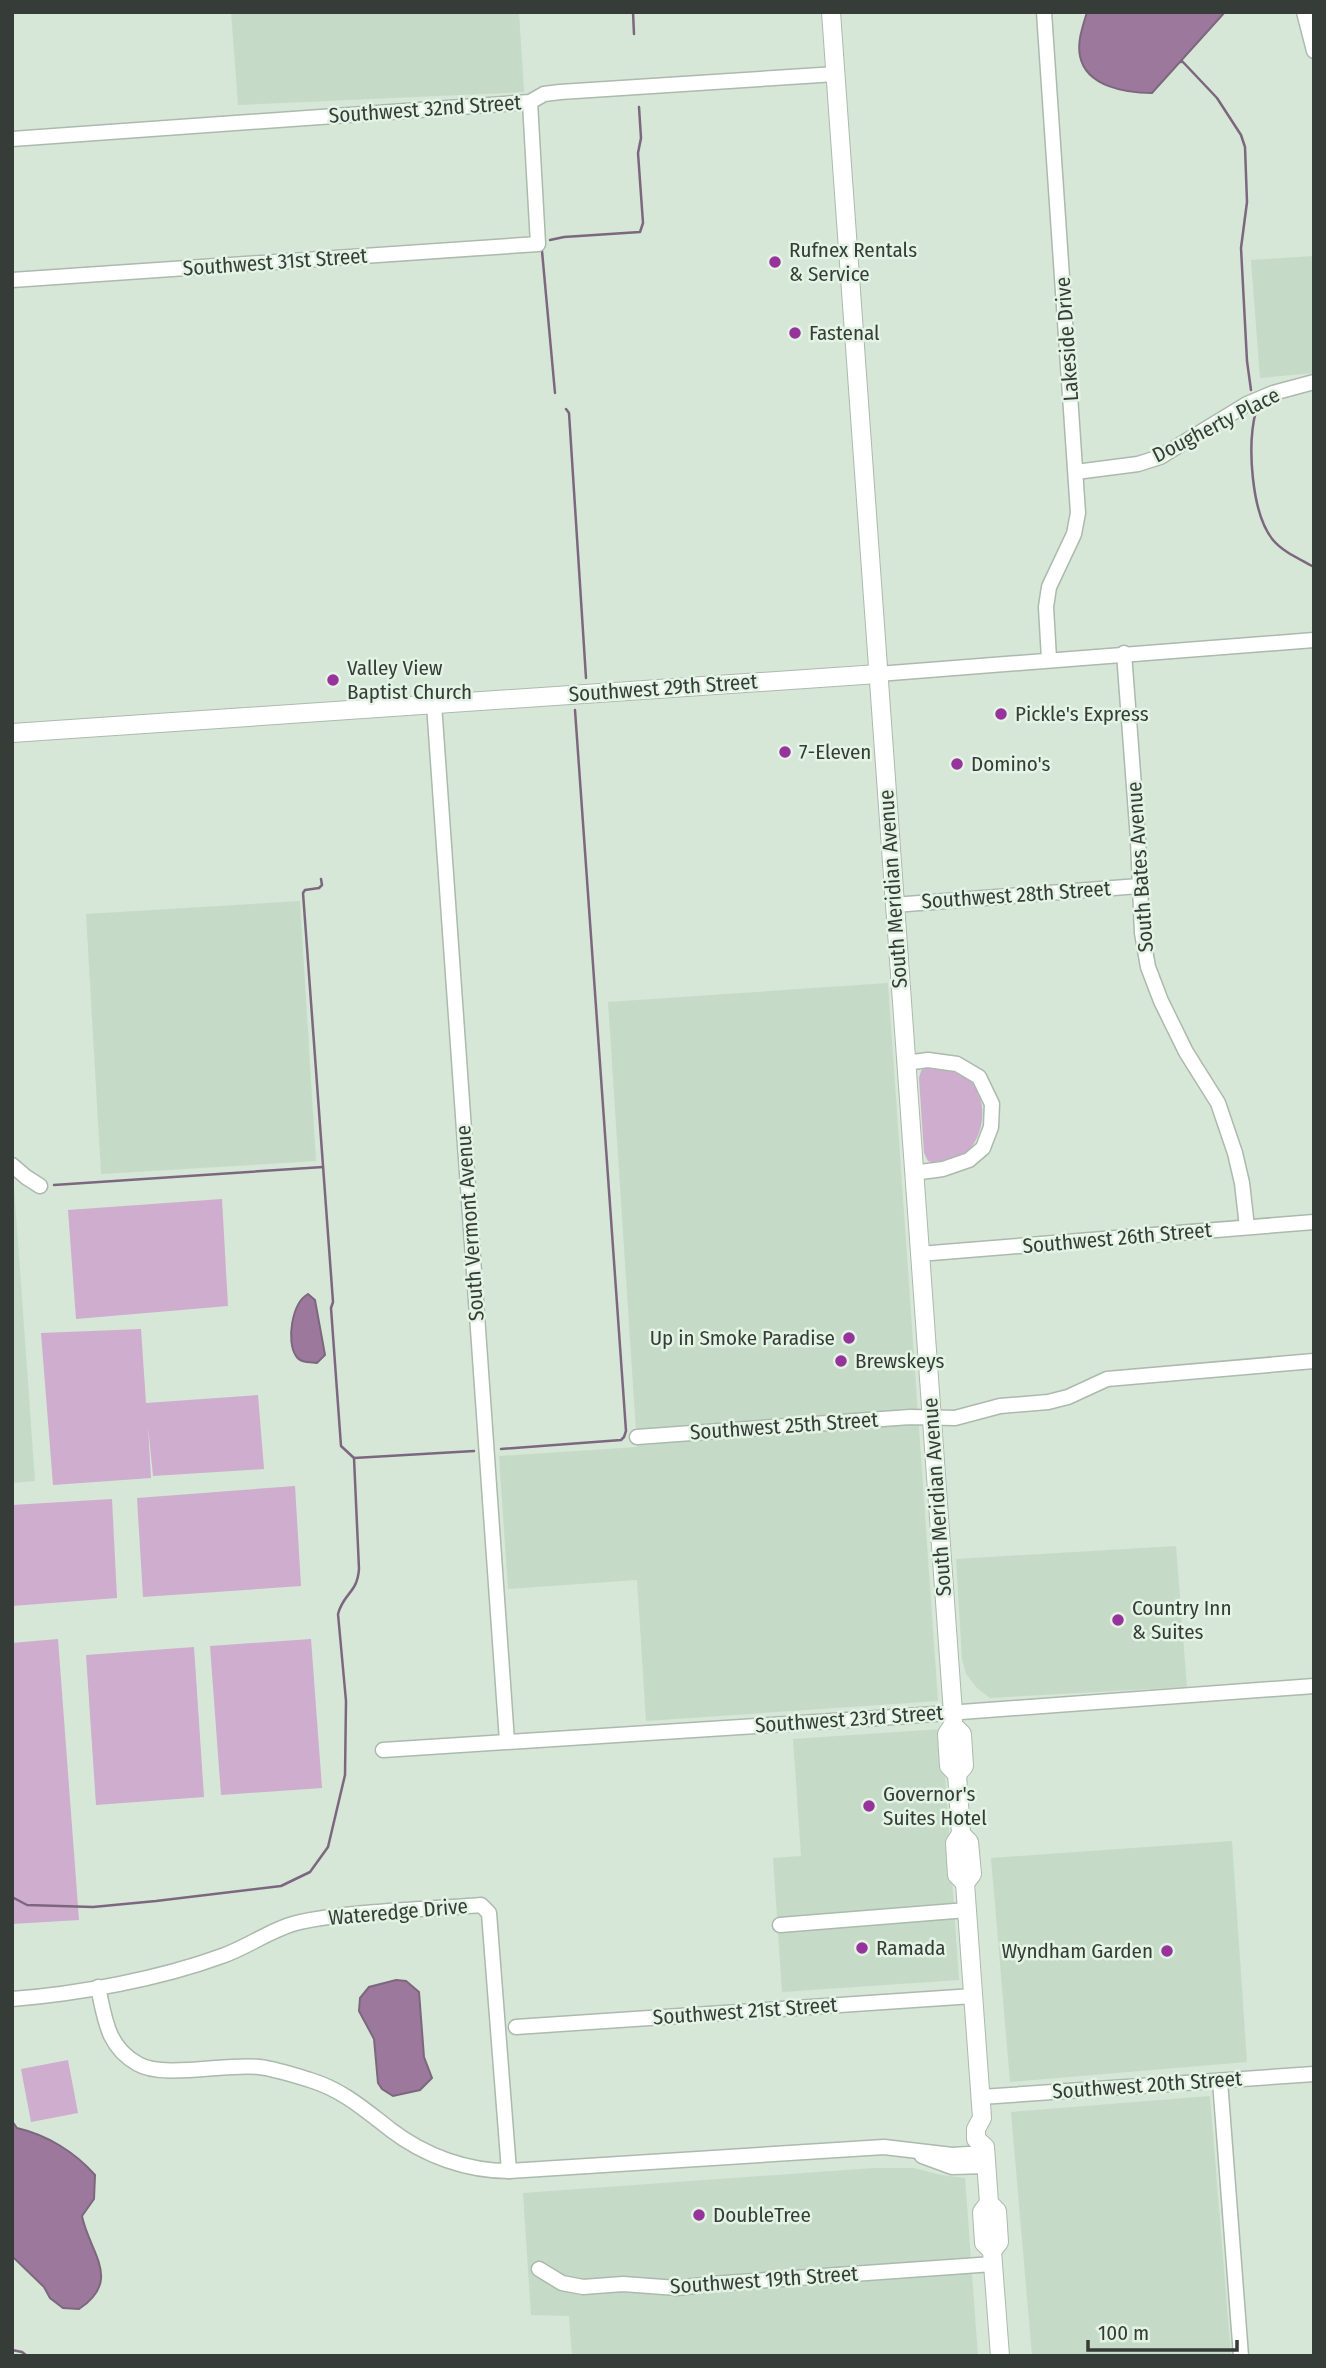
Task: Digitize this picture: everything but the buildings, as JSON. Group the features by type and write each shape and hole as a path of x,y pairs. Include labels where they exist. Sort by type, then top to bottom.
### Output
{"main road":[{"name":"South Meridian Avenue","path":"831,12 953,1719 962,1734 964,1766 957,1774 961,1834 969,1842 972,1874 965,1883 982,2118 990,2128 991,2139 985,2155 989,2203 996,2211 999,2242 993,2258 1000,2356"},
{"name":"Southwest 29th Street","path":"12,733 878,674"}],"street":[{"name":"Lakeside Drive","path":"1044,12 1078,513 1074,534 1049,587 1046,607 1049,659"},
{"path":"1304,12 1314,51"},
{"name":"Southwest 32nd Street","path":"12,139 530,102 544,94 560,92 836,74"},
{"name":"Southwest 31st Street","path":"12,280 538,244 530,102"},
{"name":"Dougherty Place","path":"1076,472 1138,464 1160,457 1247,404 1285,389 1314,382"},
{"name":"Southwest 29th Street","path":"878,674 1314,639"},
{"name":"South Bates Avenue","path":"1124,653 1142,933 1148,967 1176,1032 1223,1115 1242,1183 1247,1227"},
{"name":"South Vermont Avenue","path":"434,704 507,1741"},
{"name":"Southwest 28th Street","path":"894,905 1139,886"},
{"path":"905,1063 928,1060 957,1063 979,1077 992,1104 991,1127 983,1148 969,1160 943,1169 914,1173"},
{"path":"12,1166 31,1184"},
{"name":"Southwest 26th Street","path":"919,1254 1314,1222"},
{"name":"Southwest 25th Street","path":"637,1437 910,1416 954,1418 1000,1406 1048,1402 1068,1397 1107,1379 1314,1361"},
{"name":"Southwest 23rd Street","path":"383,1750 507,1741 953,1719 1314,1686"},
{"name":"Wateredge Drive","path":"12,1999 98,1987 170,1972 224,1956 297,1923 327,1917 481,1905 489,1913 509,2171"},
{"path":"780,1925 967,1910"},
{"path":"98,1987 109,2034 117,2048 139,2065 153,2069 258,2067 286,2073 343,2093 407,2141 451,2163 473,2168 509,2171 884,2147 952,2155 985,2155"},
{"name":"Southwest 21st Street","path":"516,2027 973,1996"},
{"name":"Southwest 20th Street","path":"981,2097 1314,2074"},
{"path":"1220,2081 1241,2356"},
{"name":"Southwest 19th Street","path":"539,2269 562,2283 583,2287 623,2284 677,2288 993,2258"}],"shaded area":[{"path":"231,12 519,12 524,92 238,105"},
{"path":"1087,12 1225,12 1152,93 1131,92 1109,86 1090,75 1079,50"},
{"path":"1314,256 1314,373 1260,378 1251,260"},
{"path":"300,901 316,1161 101,1174 86,914"},
{"path":"888,983 938,1701 646,1721 637,1580 508,1589 499,1456 637,1447 608,1002"},
{"path":"926,1066 950,1069 963,1074 975,1087 981,1103 982,1120 978,1136 958,1160 944,1164 928,1161 924,1153 919,1078"},
{"path":"12,1186 35,1481 12,1483"},
{"path":"222,1199 228,1306 76,1319 68,1210"},
{"path":"308,1294 315,1300 325,1355 317,1363 300,1360 291,1341 292,1323 298,1305"},
{"path":"141,1329 146,1403 258,1395 264,1469 153,1476 148,1426 151,1478 53,1485 41,1333"},
{"path":"295,1486 301,1586 143,1597 137,1498"},
{"path":"112,1499 117,1598 12,1606 12,1505"},
{"path":"1176,1546 1187,1687 990,1698 977,1688 966,1674 962,1659 956,1559"},
{"path":"58,1639 79,1920 12,1924 12,1643"},
{"path":"311,1639 322,1788 221,1795 210,1646"},
{"path":"194,1647 204,1797 96,1805 86,1655"},
{"path":"942,1729 959,1980 782,1992 773,1858 801,1856 793,1739"},
{"path":"1232,1841 1247,2062 1010,2082 991,1858"},
{"path":"396,1980 406,1981 419,1992 424,2057 432,2078 420,2090 393,2096 378,2083 374,2039 359,2011 360,1998 369,1987"},
{"path":"68,2060 78,2113 31,2122 21,2069"},
{"path":"1210,2096 1231,2356 1032,2356 1011,2112"},
{"path":"12,2121 17,2128 60,2146 79,2159 95,2175 94,2199 82,2216 100,2265 101,2276 99,2287 92,2298 79,2309 63,2308 50,2298 44,2287 12,2256"},
{"path":"874,2168 914,2168 965,2178 978,2356 572,2356 569,2316 531,2315 523,2193"}],"waterway":[{"path":"633,12 634,34"},
{"path":"1181,62 1217,98 1241,135 1245,147 1247,202 1241,248 1251,390"},
{"path":"550,240 640,232 643,223 638,153 641,138 639,107"},
{"path":"542,251 555,393"},
{"path":"566,409 569,413 586,678"},
{"path":"1256,411 1252,459 1260,513 1273,540 1314,567"},
{"path":"501,1449 621,1440 626,1431 575,710"},
{"path":"12,1897 27,1905 93,1907 281,1886 310,1872 328,1847 345,1775 346,1701 338,1614 356,1583 359,1569 354,1458 341,1446 303,893 305,890 319,888 322,885 321,879"},
{"path":"54,1185 323,1167"},
{"path":"354,1458 474,1451"},
{"path":"12,2350 27,2356"}],"place":[{"name":"Rufnex Rentals & Service","path":"775,262"},
{"name":"Fastenal","path":"795,333"},
{"name":"Valley View Baptist Church","path":"333,680"},
{"name":"Pickle's Express","path":"1001,714"},
{"name":"7-Eleven","path":"785,752"},
{"name":"Domino's","path":"957,764"},
{"name":"Up in Smoke Paradise","path":"849,1338"},
{"name":"Brewskeys","path":"841,1361"},
{"name":"Country Inn & Suites","path":"1118,1620"},
{"name":"Governor's Suites Hotel","path":"869,1806"},
{"name":"Ramada","path":"862,1948"},
{"name":"Wyndham Garden","path":"1167,1951"},
{"name":"DoubleTree","path":"699,2215"}]}
